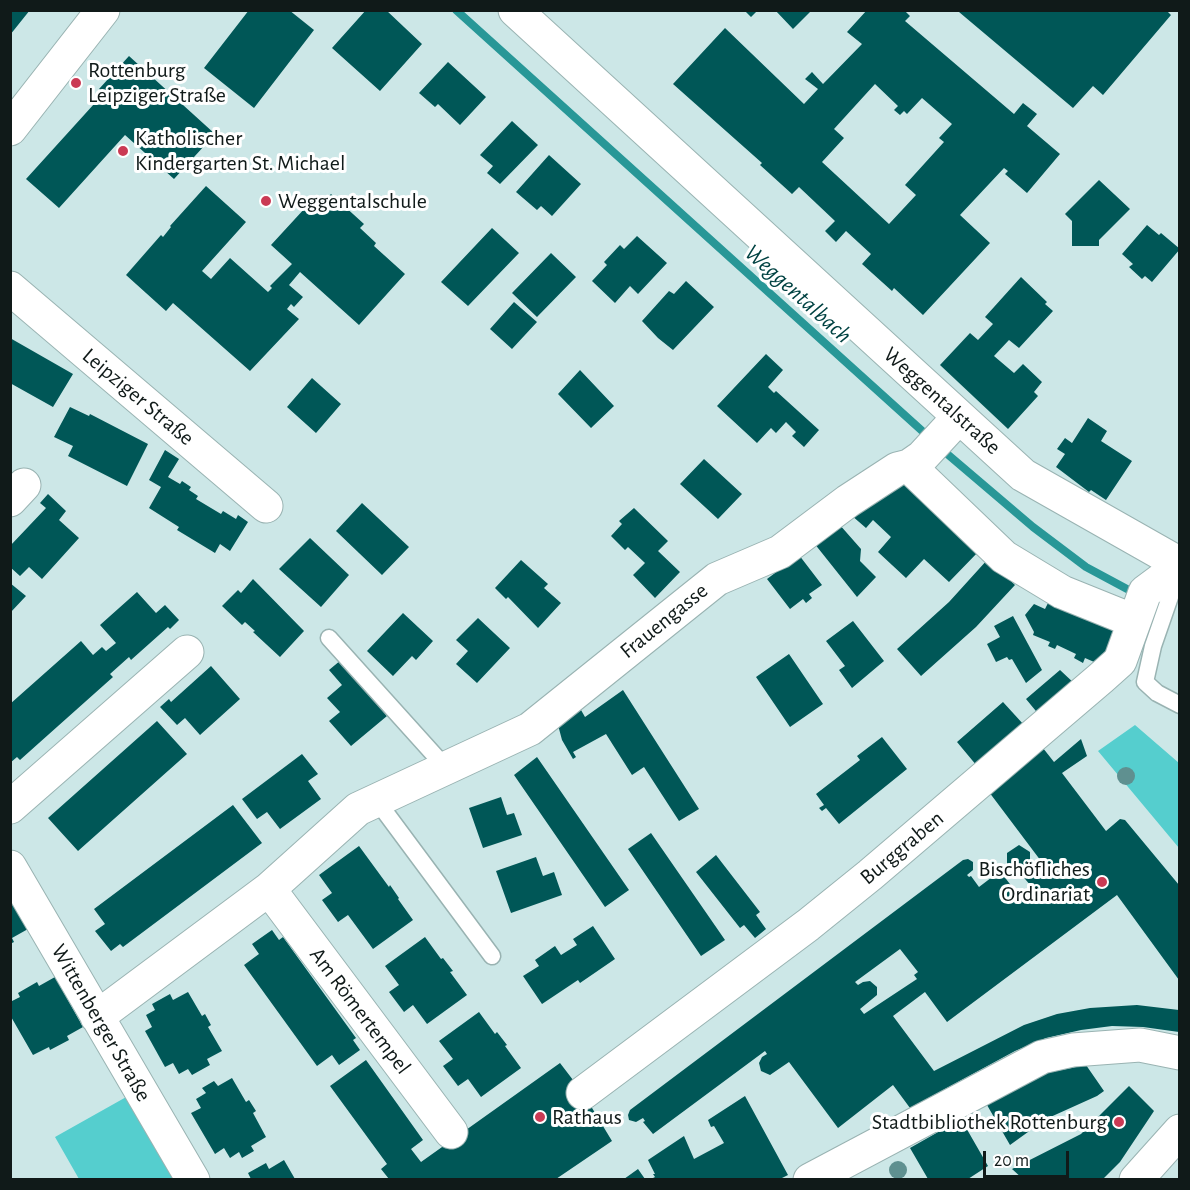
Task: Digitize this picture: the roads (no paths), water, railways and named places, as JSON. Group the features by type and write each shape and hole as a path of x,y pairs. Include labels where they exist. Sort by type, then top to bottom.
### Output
{"street":[{"path":"10,129 103,10"},
{"name":"Weggentalstraße","path":"515,10 953,424 1023,475 1179,567"},
{"name":"Leipziger Straße","path":"10,288 266,506"},
{"name":"Frauengasse","path":"367,805 530,729 717,579 780,552 848,501 897,469 916,461 953,424"},
{"path":"916,461 1004,557 1062,592 1134,621"},
{"name":"Burggraben","path":"582,1093 808,925 930,826 1120,661 1145,592 1179,567"},
{"path":"10,807 187,652"},
{"path":"97,1017 269,889 367,805"},
{"name":"Wittenberger Straße","path":"10,867 193,1179"},
{"name":"Am Römertempel","path":"269,889 451,1132"},
{"path":"810,1179 1042,1057 1073,1050 1140,1045 1179,1053"},
{"path":"1136,1179 1179,1131"}],"lane":[{"path":"1179,567 1173,610 1153,646 1145,682 1157,693 1179,705"},
{"path":"329,638 447,769"},
{"path":"367,805 492,956"}],"waterway":[{"name":"Weggentalbach","path":"456,10 930,438"},
{"name":"Weggentalbach","path":"939,447 1033,527 1086,567 1127,589"}],"place":[{"name":"Rottenburg Leipziger Straße","path":"76,83"},
{"name":"Katholischer Kindergarten St. Michael","path":"123,151"},
{"name":"Weggentalschule","path":"266,201"},
{"name":"Bischöfliches Ordinariat","path":"1102,882"},
{"name":"Rathaus","path":"540,1117"},
{"name":"Stadtbibliothek Rottenburg","path":"1119,1122"}]}
